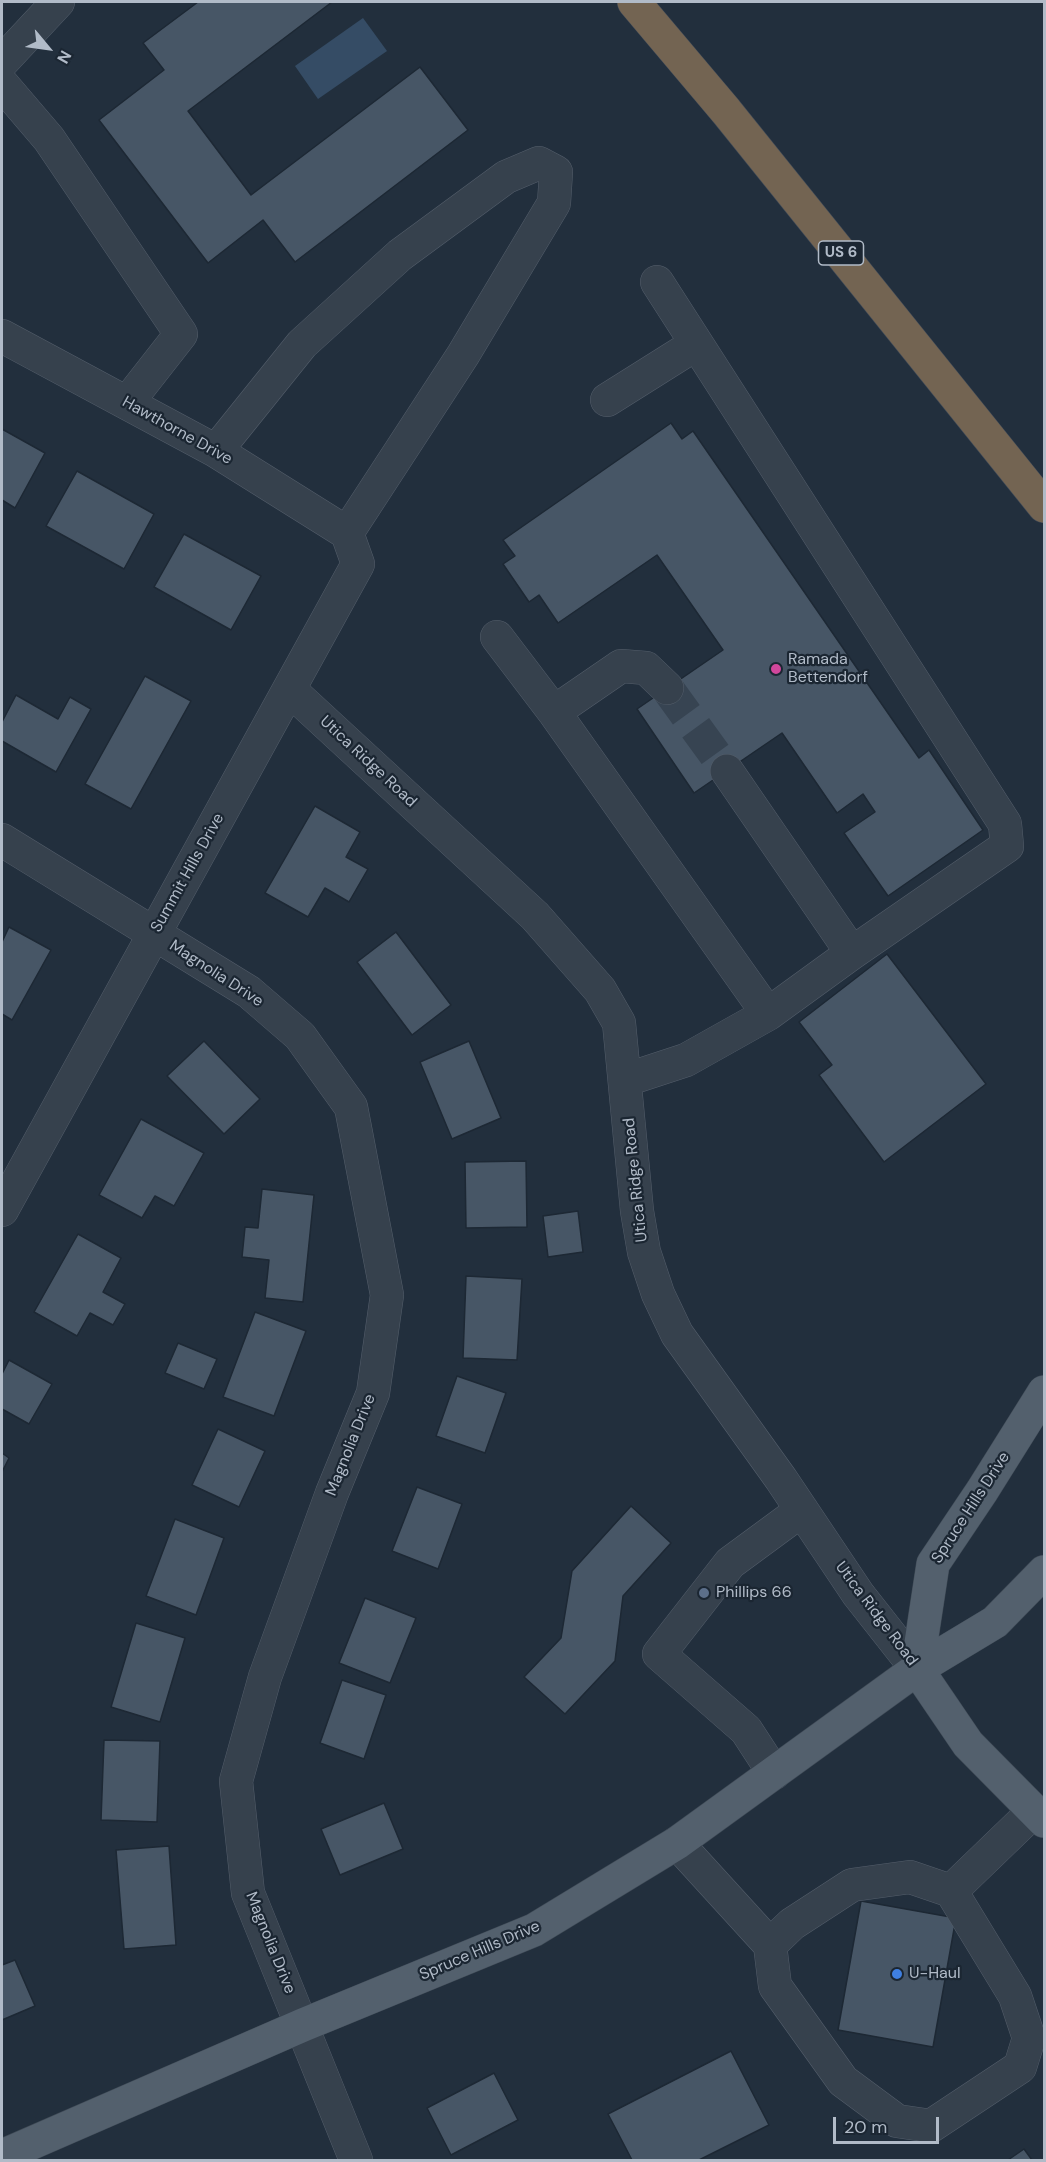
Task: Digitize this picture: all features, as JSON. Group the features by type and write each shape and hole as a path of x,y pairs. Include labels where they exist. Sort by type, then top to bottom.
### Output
{"highway":[{"name":"US 6","path":"634,2 740,129 1044,506"}],"main road":[{"name":"Spruce Hills Drive","path":"917,1669 933,1564 1044,1392"},
{"name":"Spruce Hills Drive","path":"2,2156 303,2025 534,1930 677,1843 917,1669 995,1622 1044,1572"},
{"name":"Utica Ridge Road","path":"917,1669 968,1744 1039,1816"}],"street":[{"path":"2,62 58,2"},
{"path":"2,84 48,139 181,334 126,403"},
{"path":"216,451 302,344 400,255 506,177 539,163 556,172 554,203 463,355 347,533"},
{"path":"625,1080 686,1060 768,1014 1007,846 1005,824 657,282"},
{"name":"Hawthorne Drive","path":"2,336 216,451 347,533"},
{"path":"607,400 696,344"},
{"name":"Summit Hills Drive","path":"2,1210 358,564 347,533"},
{"path":"497,637 554,712 768,1014"},
{"path":"554,712 621,666 646,668 667,688"},
{"name":"Utica Ridge Road","path":"290,690 535,916 600,990 619,1023 637,1211 644,1252 658,1294 677,1334 802,1510 858,1594 917,1669"},
{"path":"727,771 852,953"},
{"name":"Magnolia Drive","path":"2,840 249,992 300,1036 351,1107 387,1295 373,1393 332,1493 264,1677 236,1781 248,1893 356,2160"},
{"path":"774,1773 746,1730 659,1653 730,1563 802,1510"},
{"path":"951,1891 1039,1816"},
{"path":"677,1843 770,1945 775,1986 843,2081 897,2121 931,2126 1020,2067 1029,2038 1015,1996 951,1891 910,1877 852,1885 792,1924 770,1945"}],"water":[{"path":"363,18 387,51 318,99 295,66"}],"building":[{"path":"198,2 332,2 188,111 251,195 420,67 468,130 295,262 263,220 208,263 99,120 164,70 143,43"},
{"name":"Ramada Bettendorf","path":"671,423 682,439 693,431 919,758 929,750 983,830 888,896 844,833 875,812 863,794 837,813 782,733 694,793 637,709 723,650 657,555 558,623 539,595 529,602 503,564 515,556 503,540"},
{"path":"2,429 45,453 15,508 2,500"},
{"path":"77,471 154,514 124,569 46,526"},
{"path":"184,534 261,576 231,630 154,587"},
{"path":"145,676 191,701 131,809 85,784"},
{"path":"16,695 58,719 70,697 91,709 56,772 2,741 2,722"},
{"path":"315,806 360,832 346,857 368,869 349,902 325,888 308,917 265,893"},
{"path":"9,927 51,950 12,1020 2,1014 2,942"},
{"path":"396,932 451,1005 412,1035 357,962"},
{"path":"887,954 986,1084 884,1162 819,1075 832,1065 799,1022"},
{"path":"204,1041 260,1099 224,1134 167,1076"},
{"path":"469,1041 501,1118 452,1139 420,1062"},
{"path":"141,1119 204,1153 174,1206 155,1196 142,1218 99,1195"},
{"path":"526,1161 527,1227 466,1228 465,1162"},
{"path":"262,1189 314,1195 303,1302 265,1298 269,1260 242,1257 245,1227 258,1228"},
{"path":"578,1211 583,1252 548,1257 543,1216"},
{"path":"78,1234 121,1258 103,1292 125,1304 113,1325 90,1313 77,1336 34,1312"},
{"path":"466,1276 522,1279 517,1360 463,1358"},
{"path":"255,1312 306,1331 274,1416 223,1397"},
{"path":"178,1343 217,1359 204,1389 165,1373"},
{"path":"9,1360 52,1384 29,1424 2,1409 2,1374"},
{"path":"457,1376 506,1393 485,1453 436,1436"},
{"path":"218,1429 265,1451 239,1507 192,1485"},
{"path":"2,1453 9,1458 2,1472"},
{"path":"417,1487 462,1504 438,1569 392,1551"},
{"path":"631,1506 671,1543 623,1596 615,1661 565,1714 524,1677 561,1638 572,1571"},
{"path":"175,1519 224,1538 196,1615 146,1596"},
{"path":"365,1598 416,1618 390,1683 339,1663"},
{"path":"136,1623 185,1638 160,1722 111,1707"},
{"path":"342,1680 386,1695 364,1759 320,1743"},
{"path":"104,1740 160,1741 157,1822 101,1820"},
{"path":"384,1803 403,1849 340,1875 321,1829"},
{"path":"169,1846 176,1945 124,1949 116,1850"},
{"name":"U-Haul","path":"861,1901 956,1918 933,2047 838,2030"},
{"path":"15,1960 35,2006 2,2020 2,1965"},
{"path":"731,2051 769,2125 699,2160 632,2160 608,2114"},
{"path":"494,2073 518,2120 451,2155 427,2108"},
{"path":"1024,2149 1032,2160 1008,2160"}],"tunnel":[{"path":"667,688 727,771"}],"place":[{"name":"Ramada Bettendorf","path":"776,669"},
{"name":"Phillips 66","path":"704,1593"},
{"name":"U-Haul","path":"897,1974"}]}
